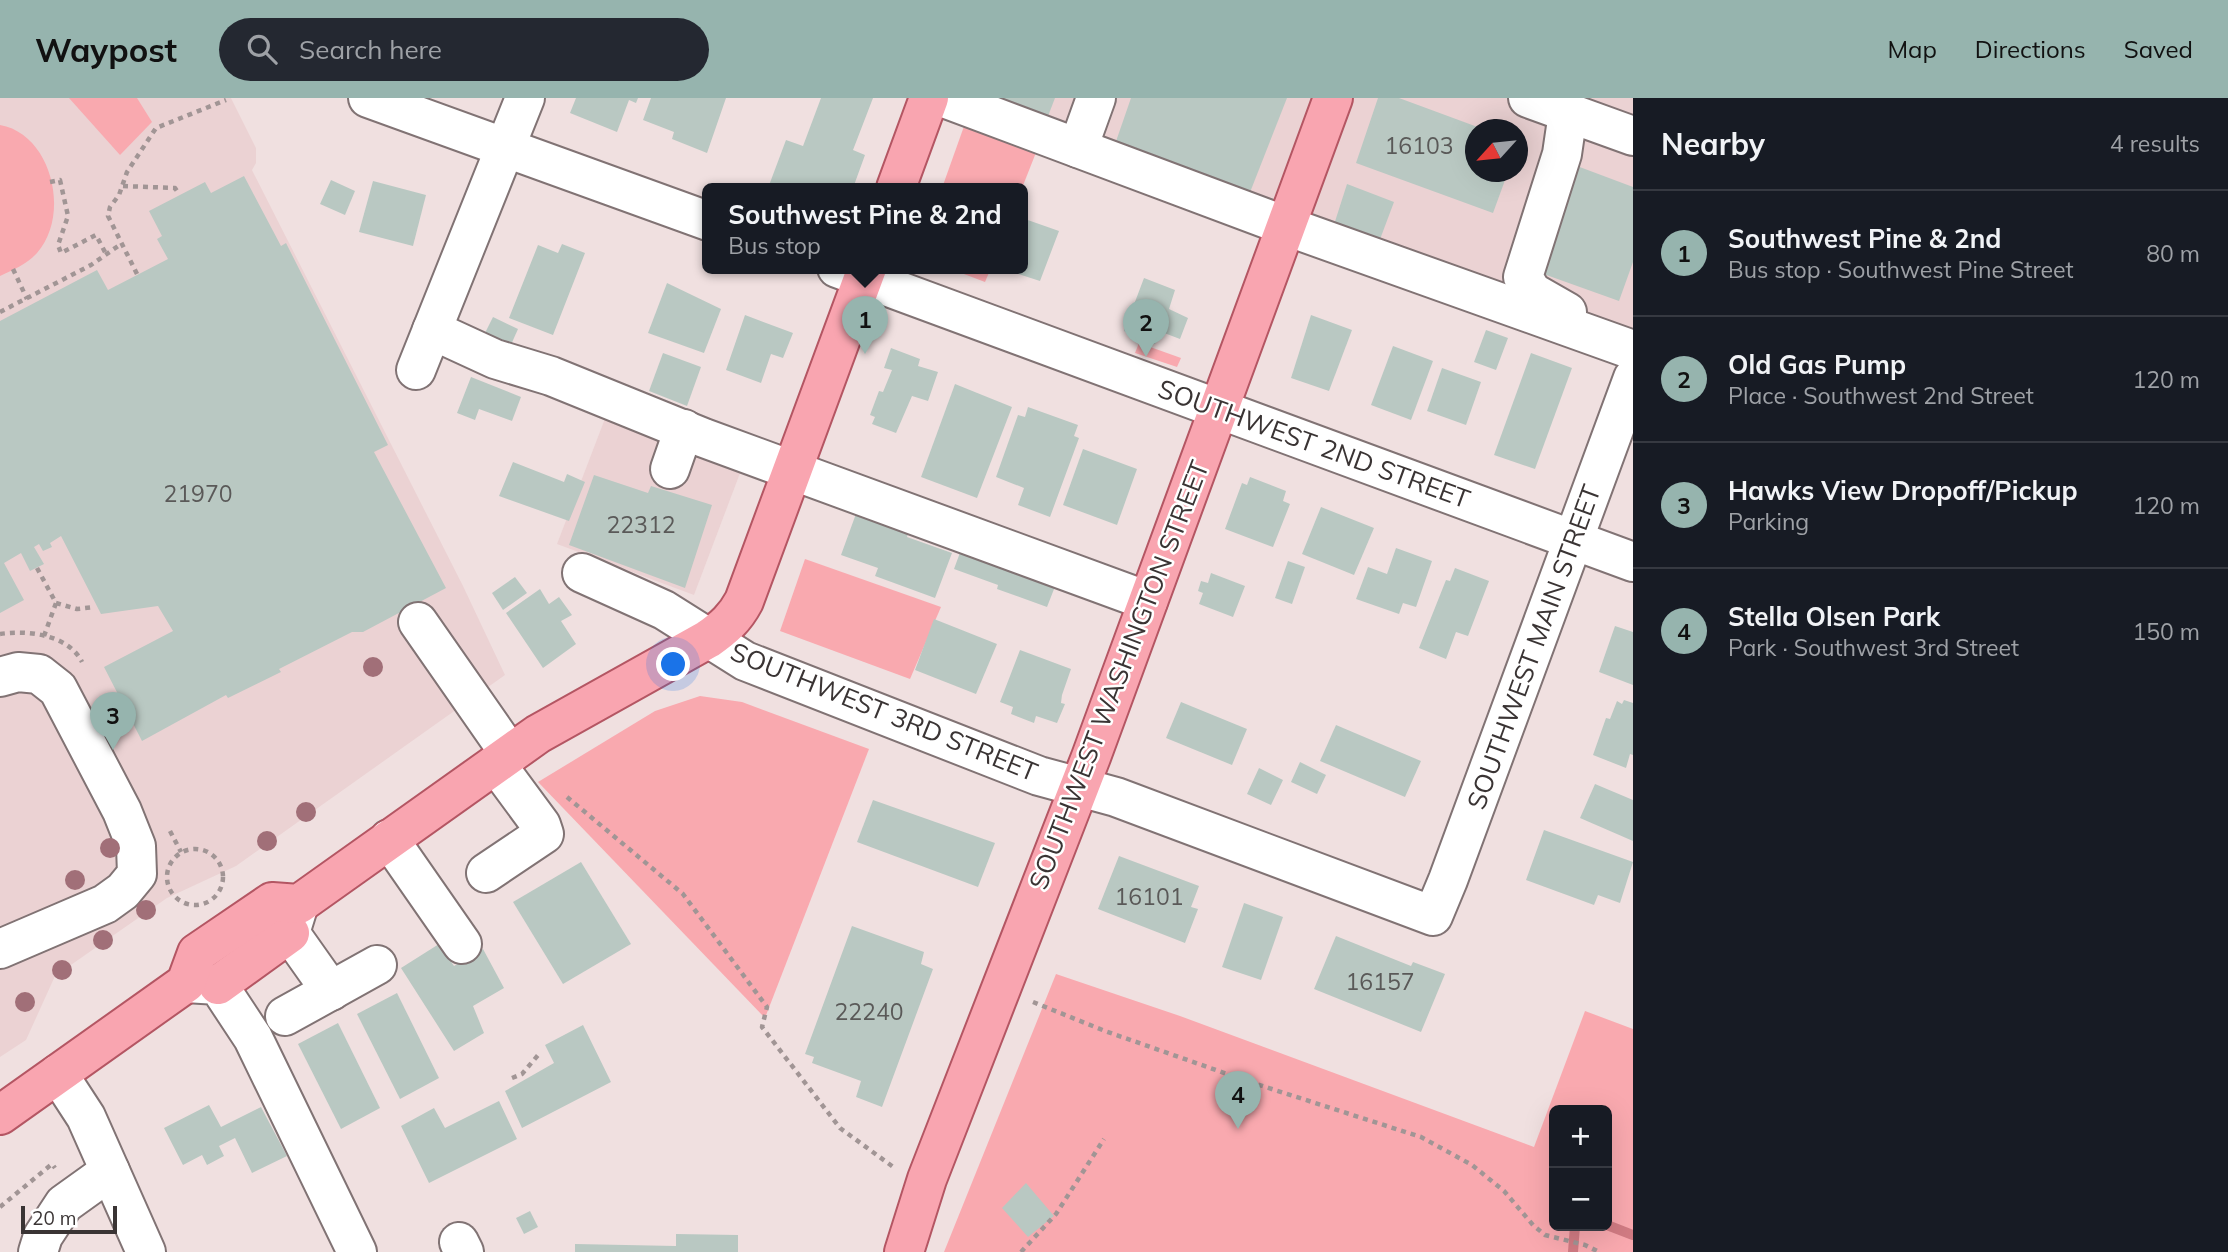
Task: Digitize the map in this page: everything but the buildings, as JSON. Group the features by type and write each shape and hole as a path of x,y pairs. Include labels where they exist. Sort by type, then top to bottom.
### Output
{"main road":[{"path":"898,183 929,98"},
{"name":"SOUTHWEST WASHINGTON STREET","path":"904,1252 927,1179 1079,787 1333,98"},
{"path":"0,1115 58,1074 202,984 197,953 272,902 294,918 389,839 503,759 586,706 708,639 726,626 744,601 793,470 855,274"}],"street":[{"path":"368,98 702,219"},
{"path":"416,370 525,98"},
{"path":"944,98 1286,226 1633,348"},
{"path":"1078,148 1096,98"},
{"path":"1528,98 1633,136"},
{"path":"1568,113 1562,154 1523,277 1532,292 1633,348"},
{"name":"SOUTHWEST 2ND STREET","path":"864,274 1633,562"},
{"path":"432,330 495,359 551,376 684,429 1148,601"},
{"name":"SOUTHWEST MAIN STREET","path":"1433,916 1633,378"},
{"path":"670,469 684,429"},
{"name":"SOUTHWEST 3RD STREET","path":"582,573 664,610 745,661 1040,776 1116,797 1433,916"},
{"path":"418,622 503,759 544,834 486,873"},
{"path":"0,677 18,672 38,674 58,689 122,811 136,846 137,874 123,891 106,904 0,949"},
{"path":"389,839 461,944"},
{"path":"294,918 331,991"},
{"path":"285,1016 377,965"},
{"path":"202,984 253,1038 357,1252"},
{"path":"58,1074 86,1117 146,1252"},
{"path":"38,1252 43,1236 64,1204 110,1171"}],"path":[{"path":"138,274 108,216 127,172 156,128 226,100"},
{"path":"50,182 60,180 68,216 58,245 61,253 96,235 106,254"},
{"path":"123,186 175,188 179,194"},
{"path":"0,312 91,265 121,244"},
{"path":"13,269 27,299"},
{"path":"37,568 56,603 77,609 95,607"},
{"path":"44,636 56,603"},
{"path":"108,712 122,704"},
{"path":"560,791 683,894 767,1007 762,1027 769,1037 840,1128 896,1169"},
{"path":"191,849 209,853 222,868 221,887 209,901 200,904 183,902 171,890 168,882 170,864 181,852 191,849"},
{"path":"1000,988 1129,1039 1250,1082 1421,1137 1472,1165 1503,1191 1545,1235 1585,1245 1599,1252"},
{"path":"512,1078 522,1073 538,1054"},
{"path":"1021,1252 1056,1214 1104,1139"}],"shaded area":[{"path":"0,98 231,98 256,148 256,163 252,170 463,586 505,675 236,866 167,898 55,976 26,1040 0,1057"},
{"path":"69,98 137,98 152,122 120,155"},
{"path":"949,98 1633,98 1633,350"},
{"path":"968,115 1039,145 1024,183 944,183"},
{"path":"0,125 18,132 32,143 44,159 54,198 53,218 47,237 37,253 24,264 0,276"},
{"path":"964,274 988,274 985,282"},
{"path":"1139,343 1181,358 1177,367 1135,353"},
{"path":"609,408 745,460 694,595 557,544"},
{"path":"805,559 941,607 910,679 780,631"},
{"path":"700,696 742,702 869,749 765,1018 538,782 655,711"},
{"path":"1056,974 1180,1016 1534,1147 1549,1107 1549,1231 1612,1231 1612,1105 1550,1105 1585,1011 1633,1029 1633,1252 944,1252"}],"waterway":[{"path":"1612,1227 1633,1235"},
{"path":"1573,1252 1575,1231"}],"place":[{"name":"Southwest Pine & 2nd","path":"865,354"},
{"name":"Old Gas Pump","path":"1146,357"},
{"name":"Hawks View Dropoff/Pickup","path":"113,750"},
{"name":"Stella Olsen Park","path":"1238,1129"}]}
